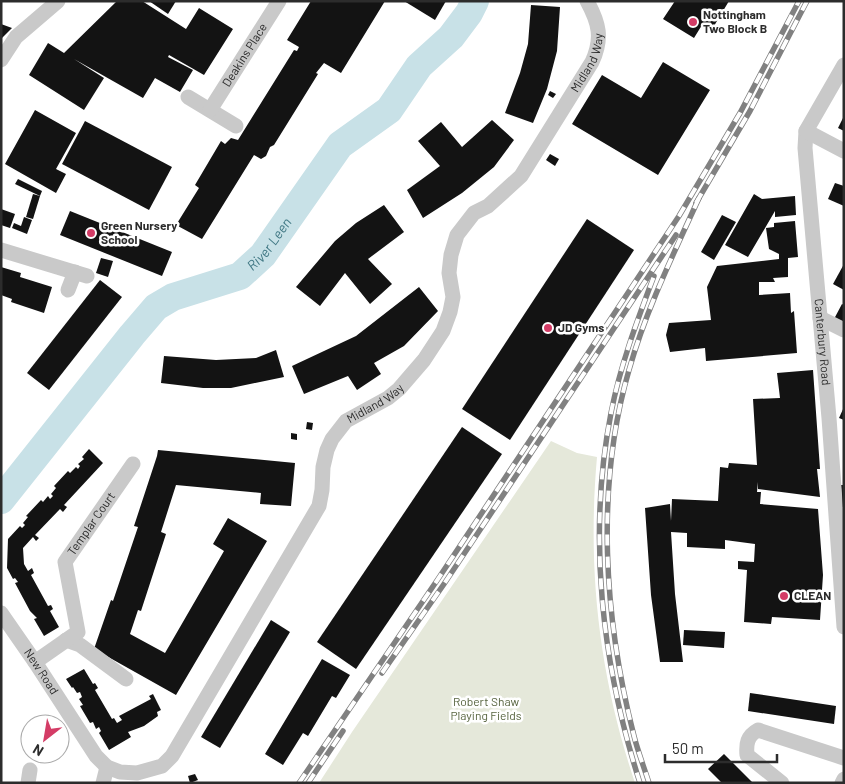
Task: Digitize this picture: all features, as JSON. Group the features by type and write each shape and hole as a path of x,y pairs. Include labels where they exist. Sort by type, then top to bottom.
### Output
{"street":[{"name":"Deakins Place","path":"210,110 279,1"},
{"name":"Midland Way","path":"107,766 120,772 137,773 162,766 172,756 319,506 326,450 332,439 346,421 388,398 400,389 424,360 443,331 453,297 449,273 451,255 457,235 474,213 488,206 521,176 595,55 598,42 598,28 595,16 587,1"},
{"path":"1,60 16,37 55,2"},
{"name":"Canterbury Road","path":"844,66 806,132 805,148 829,418 844,627"},
{"path":"188,97 236,126"},
{"path":"806,132 844,150"},
{"path":"1,250 81,274 68,290"},
{"path":"820,318 844,330"},
{"path":"829,418 844,425"},
{"name":"Templar Court","path":"36,662 78,632 65,562 133,464"},
{"name":"New Road","path":"1,613 36,662 96,756 107,766"},
{"path":"66,640 80,645 126,679"},
{"path":"782,783 747,755 746,744 752,734 758,730 844,758"},
{"path":"103,783 107,766"},
{"path":"842,783 844,779"}],"green space":[{"name":"Robert Shaw Playing Fields","path":"551,441 577,453 597,457 594,540 599,622 612,702 635,783 319,783 352,732"}],"building":[{"path":"117,1 142,1 186,29 199,8 233,29 204,75 169,55 168,57 193,70 180,92 155,78 143,98 74,59 104,78 84,110 29,75 48,43 64,53"},
{"path":"149,1 176,1 168,14"},
{"path":"311,1 385,1 341,73 324,63 316,73 318,74 274,145 270,147 266,156 261,159 254,155 202,239 176,225 199,188 195,185 221,141 225,144 231,138 238,140 294,50 297,51 299,47 287,40"},
{"path":"404,1 446,1 435,20"},
{"name":"Nottingham Two Block B","path":"675,1 729,1 711,31 702,25 694,38 663,19"},
{"path":"531,5 560,7 557,51 547,89 533,123 505,113 520,73 528,44"},
{"path":"1,24 12,28 1,39"},
{"path":"663,62 710,90 658,175 572,124 602,75 641,98"},
{"path":"550,91 556,94 553,98 548,95"},
{"path":"35,110 76,133 56,169 66,174 56,193 5,164"},
{"path":"844,116 844,131 838,128"},
{"path":"492,120 514,140 494,167 462,193 423,218 407,190 440,166 418,141 441,122 462,147"},
{"path":"85,121 172,167 149,210 62,164"},
{"path":"550,154 559,159 555,166 546,160"},
{"path":"18,179 42,191 40,196 15,184"},
{"path":"835,183 844,186 844,206 828,199"},
{"path":"33,194 40,196 33,219 26,217"},
{"path":"754,194 762,199 795,196 796,215 775,217 775,211 748,257 725,245"},
{"path":"384,205 404,232 368,259 392,284 370,304 345,273 320,306 296,287 335,241 356,223"},
{"path":"1,209 15,214 10,228 1,225"},
{"path":"70,211 172,252 162,276 60,235"},
{"path":"722,215 736,222 714,260 701,252"},
{"path":"24,217 32,220 27,234 12,228 14,223 21,226"},
{"path":"587,219 634,250 510,440 462,409"},
{"path":"795,221 798,257 788,258 788,277 773,278 775,282 759,282 759,295 790,293 791,313 794,311 797,353 706,361 705,348 670,352 666,335 669,323 711,320 707,287 717,266 779,259 779,254 769,249 766,228 774,227 774,223"},
{"path":"101,258 113,261 108,277 96,273"},
{"path":"844,264 844,290 833,284"},
{"path":"1,267 21,273 20,277 52,287 44,313 11,302 12,299 1,295"},
{"path":"100,280 122,297 49,390 27,373"},
{"path":"419,287 438,311 404,346 374,363 381,374 357,390 348,376 304,394 292,366 356,336"},
{"path":"842,304 844,305 844,324 834,319"},
{"path":"276,350 284,377 231,388 203,388 161,383 164,356 216,360 256,358"},
{"path":"813,370 820,469 817,469 820,497 758,489 758,482 757,492 761,492 760,504 818,509 823,575 820,620 772,617 771,624 744,622 747,570 738,569 738,561 754,562 755,544 725,540 725,549 687,547 687,533 671,532 675,594 683,662 660,662 651,595 645,508 670,504 671,521 672,499 718,501 720,467 728,468 729,463 757,465 753,399 780,398 777,373"},
{"path":"844,407 844,420 839,418"},
{"path":"307,422 313,423 312,430 306,429"},
{"path":"462,427 502,454 356,669 317,642"},
{"path":"291,433 297,434 297,440 291,439"},
{"path":"89,449 103,463 64,505 67,507 63,512 60,509 35,535 39,538 36,541 33,537 23,548 24,564 28,571 32,568 34,573 31,575 48,606 51,605 53,609 50,611 59,627 44,636 34,619 37,618 30,611 15,583 18,582 15,578 13,579 7,568 8,539 20,526 22,528 25,525 23,523 28,517 26,516 41,500 43,502 48,496 50,499 53,496 51,494 56,488 54,486 68,471 70,473 76,467 78,469 80,466 78,464 84,459 82,457"},
{"path":"158,450 295,463 291,506 260,504 261,493 176,485 161,532 166,534 141,611 138,610 130,634 165,653 224,551 213,544 228,518 267,541 176,695 94,649 111,600 113,601 138,527 134,526"},
{"path":"841,485 844,485 844,507 842,507"},
{"path":"271,620 290,632 220,748 201,737"},
{"path":"684,630 725,632 724,648 683,645"},
{"path":"322,659 350,675 336,698 332,696 308,736 303,733 283,765 265,754"},
{"path":"84,669 93,684 95,683 98,688 95,690 112,719 114,718 117,723 122,720 119,716 151,699 149,696 153,694 161,710 157,712 158,716 144,726 128,732 131,737 109,750 99,733 101,731 99,727 96,729 93,722 90,723 80,706 83,705 79,699 82,697 80,692 77,693 66,679"},
{"path":"750,693 836,706 834,724 748,711"},
{"path":"724,754 753,783 722,783 708,769"},
{"path":"195,774 198,780 190,783 188,776"}],"waterway":[{"name":"River Leen","path":"1,500 156,307 173,297 240,276 263,255 340,145 389,110 419,66 451,37 469,13 475,1"}],"railway":[{"path":"299,783 438,579 679,216 740,113 799,1"},
{"path":"696,203 750,111 807,1"},
{"path":"649,783 636,742 624,691 610,600 608,506 611,460 618,415 629,370 643,326 699,198"},
{"path":"382,673 444,584 676,235"},
{"path":"640,783 616,693 608,647 602,600 600,506 604,459 615,395 641,310 654,276"},
{"path":"308,783 343,731"}],"place":[{"name":"Nottingham Two Block B","path":"693,22"},
{"name":"Green Nursery School","path":"91,233"},
{"name":"JD Gyms","path":"548,328"},
{"name":"CLEAN","path":"784,596"}]}
